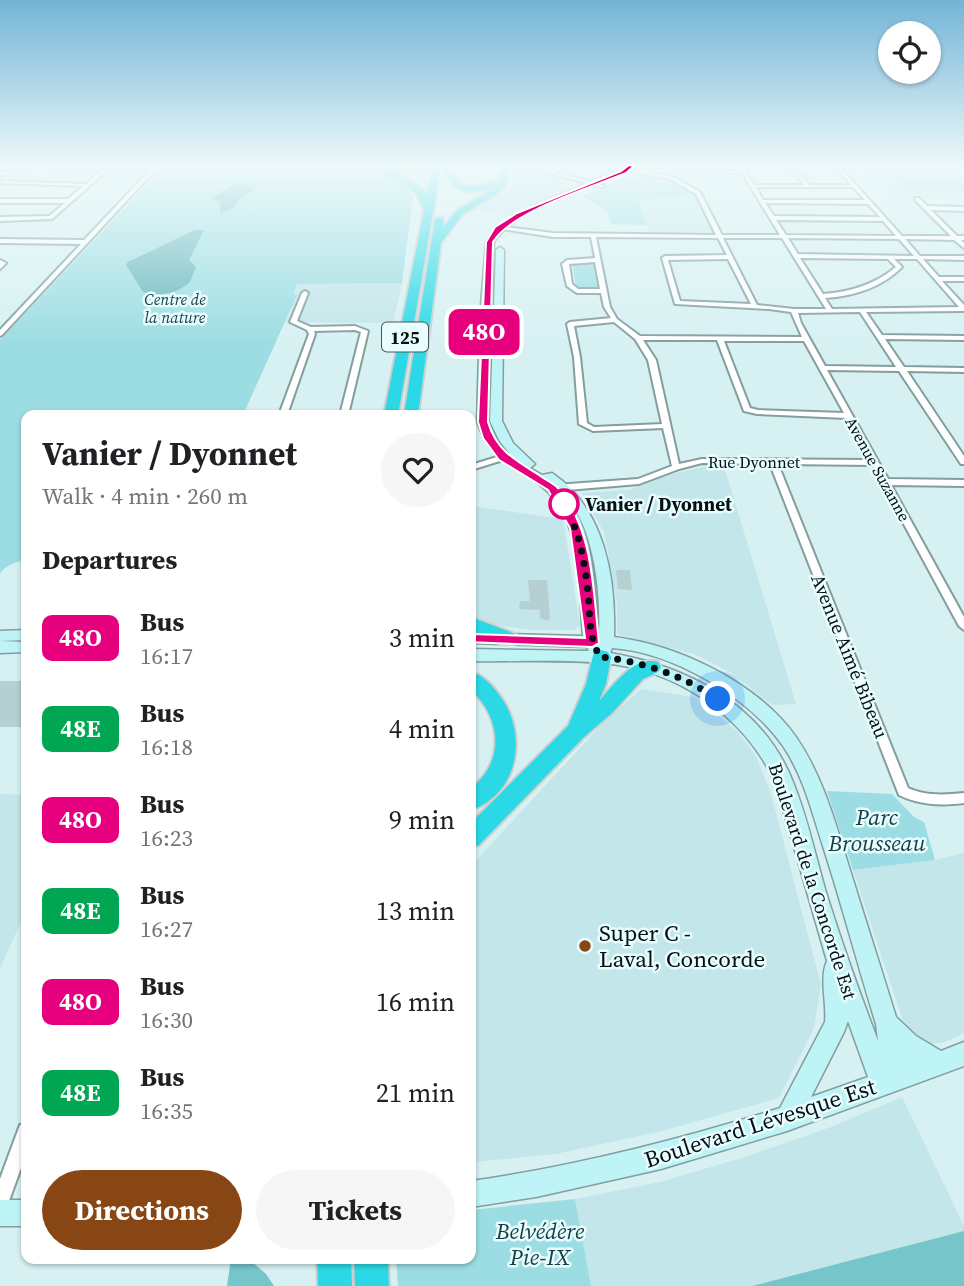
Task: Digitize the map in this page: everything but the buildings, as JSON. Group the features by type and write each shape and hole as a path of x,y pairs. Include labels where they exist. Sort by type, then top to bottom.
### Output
{"highway":[{"name":"125","path":"392,410 426,226"},
{"name":"125","path":"412,410 438,226"},
{"path":"436,245 450,226"},
{"path":"476,625 508,639"},
{"path":"576,731 596,684 599,647"},
{"path":"476,833 576,731 605,708 636,674 652,667"},
{"path":"476,684 497,703 504,717 508,738 498,774 476,796"}],"street":[{"path":"0,334 101,226"},
{"path":"509,226 490,242 483,422 488,438 503,458 558,487 576,528 599,647"},
{"path":"716,226 755,306"},
{"path":"778,226 829,309"},
{"path":"890,226 964,309"},
{"path":"944,226 964,246"},
{"path":"503,229 539,234 964,238"},
{"path":"503,229 500,243 496,421 499,432 515,453 581,506 591,527 601,564 599,647"},
{"path":"593,235 607,307 615,320 638,338 652,360 676,467"},
{"path":"0,241 86,242"},
{"path":"796,256 964,258"},
{"path":"731,257 665,258 677,303 755,306 794,311 964,309"},
{"path":"821,296 852,294 893,273 899,267 889,257"},
{"path":"598,260 565,264 569,285 578,291 604,291"},
{"path":"937,279 964,279"},
{"path":"305,293 292,319 310,329 363,329 365,332 345,410"},
{"path":"860,309 964,462"},
{"name":"Avenue Suzanne","path":"794,311 964,626"},
{"path":"615,320 570,324 577,357 583,424 593,429 665,426"},
{"path":"285,410 312,334 310,329"},
{"path":"880,337 964,338"},
{"path":"638,338 808,339"},
{"path":"720,339 747,409 757,412 850,416"},
{"path":"824,369 964,370"},
{"path":"476,466 515,453"},
{"name":"Rue Dyonnet","path":"558,487 639,481 676,467 702,461 875,463"},
{"name":"Avenue Aimé Bibeau","path":"773,462 903,791 919,799 937,802 964,798"},
{"path":"886,482 964,483"},
{"path":"0,636 21,635"},
{"name":"Boulevard de la Concorde Est","path":"476,638 646,648 704,670 760,708 789,741 817,797 887,1024 892,1080"},
{"path":"0,647 21,647"},
{"name":"Boulevard de la Concorde Est","path":"476,654 599,647 693,684 726,705 748,725 771,755 784,782 830,941 892,1080"},
{"path":"787,1119 837,1018 838,1003 830,941"},
{"path":"887,1024 913,1048 939,1063"},
{"name":"Boulevard Lévesque Est","path":"476,1193 545,1184 635,1164 787,1119 964,1054"},
{"path":"0,1203 21,1145"},
{"path":"0,1213 21,1213"}],"shaded area":[{"path":"647,226 716,226 721,236 650,235"},
{"path":"195,230 204,230 189,260 196,267 190,282 168,293 155,295 143,292 126,265 128,262"},
{"path":"402,283 393,323 286,322 296,296 292,295 297,284"},
{"path":"723,463 796,704 772,705 728,671 694,654 617,634 617,604 604,532 582,493 629,490 671,474"},
{"path":"476,507 563,519 580,625 575,630 531,630 497,625 476,617"},
{"path":"641,689 694,697 737,731 756,756 771,794 821,985 814,1028 779,1098 662,1131 556,1154 476,1162 476,861 602,724"},
{"path":"0,794 21,795 21,922 0,968"},
{"path":"964,853 964,1033 945,1042 932,1044 919,1039 903,1021 853,870 935,860"},
{"path":"902,1097 964,1231 752,1286 591,1286 575,1199 660,1182 745,1157 831,1127"},
{"path":"964,1231 964,1286 752,1286"},
{"path":"230,1264 255,1264 274,1286 227,1286"}],"green space":[{"name":"Centre de la nature","path":"107,226 409,226 402,283 297,284 293,295 297,295 245,410 21,410 21,561 11,564 0,574 0,340"},
{"path":"595,262 601,289 576,288 572,263"},
{"name":"Parc Brousseau","path":"827,791 892,794 914,817 924,822 935,860 853,870"},
{"name":"Belvédère Pie-IX","path":"575,1199 591,1286 398,1286 396,1264 476,1264 476,1209"}],"bus line":[{"name":"48O","path":"476,638 592,643 589,604 576,528 552,488 503,458 488,438 483,422 490,242 492,234 501,226"}],"place":[{"name":"Vanier / Dyonnet","path":"564,504"},
{"name":"Super C - Laval, Concorde","path":"585,946"}],"route":[{"path":"564,504 576,528 589,604 592,643 600,657 642,664 676,676 718,699"}]}
